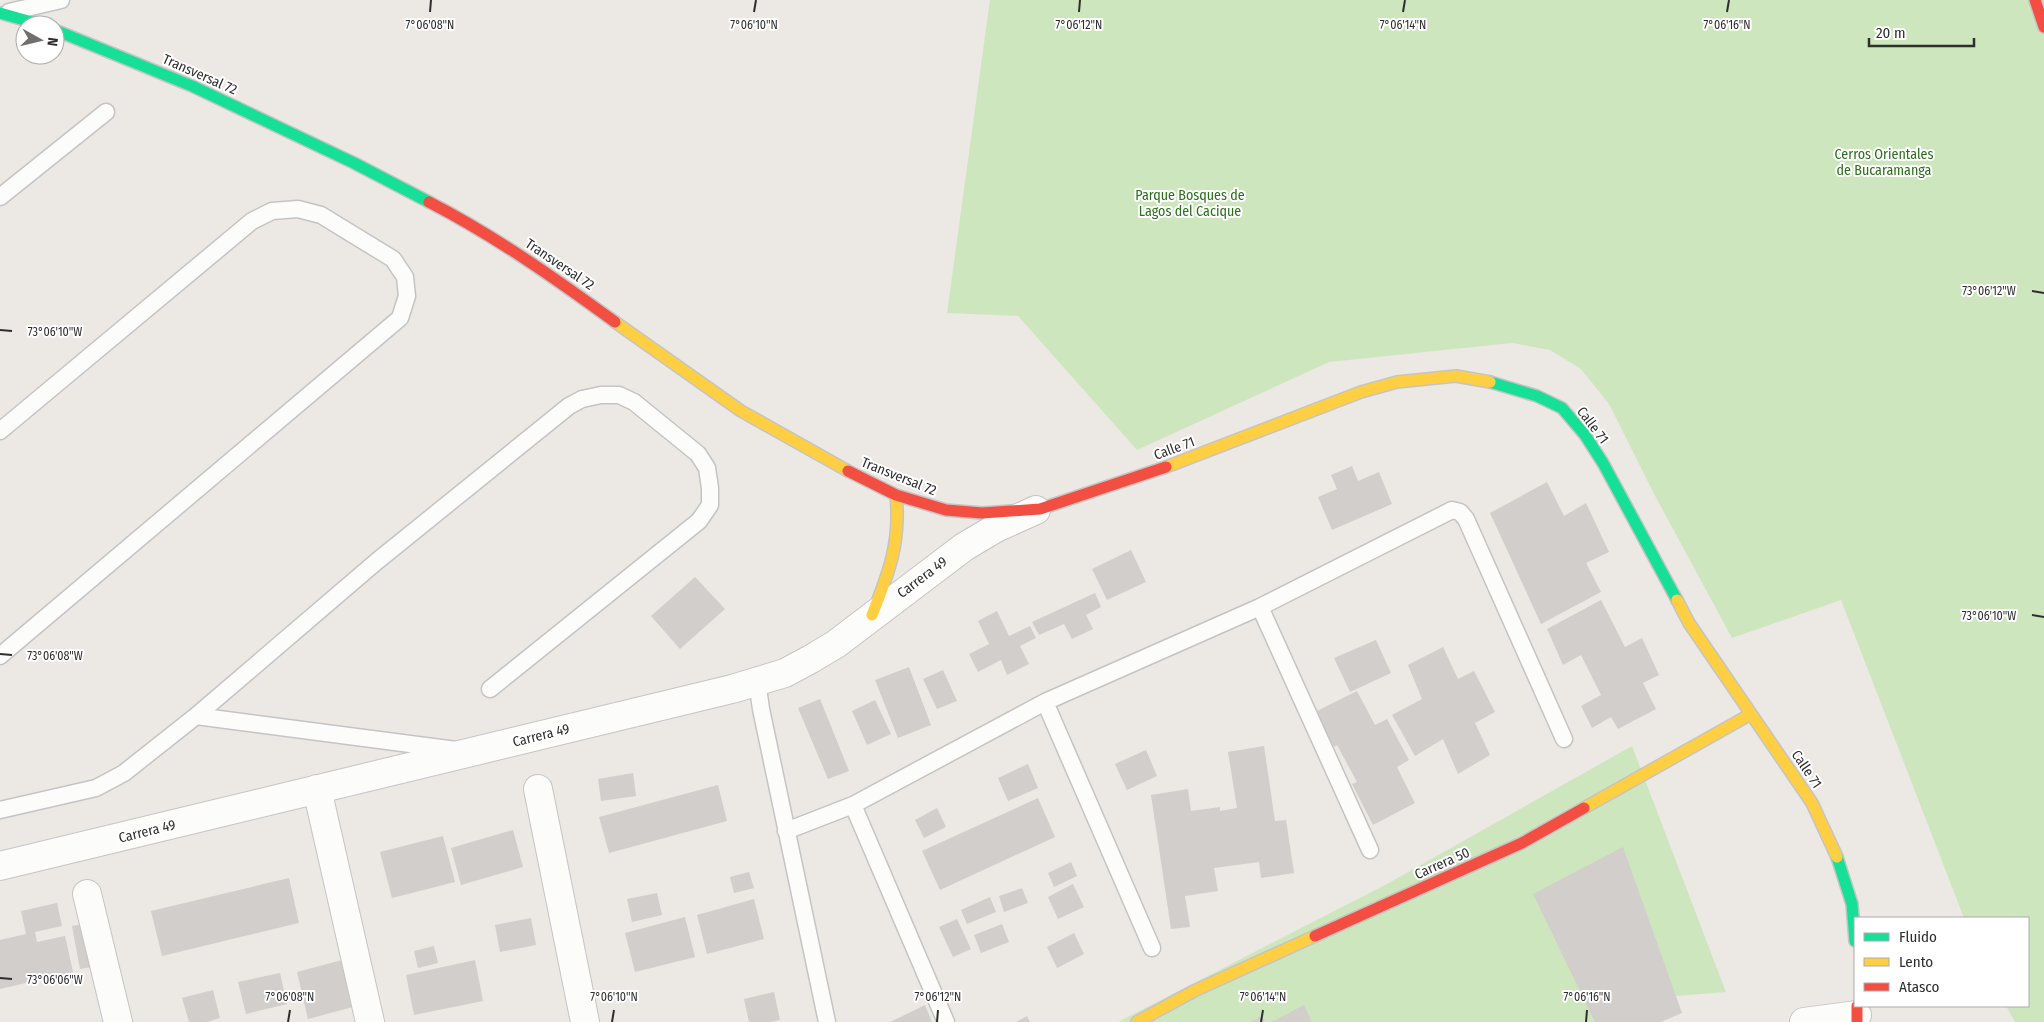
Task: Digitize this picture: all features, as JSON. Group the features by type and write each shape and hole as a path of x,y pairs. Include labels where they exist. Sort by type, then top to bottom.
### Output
{"street":[{"path":"2035,0 2044,27"},
{"path":"0,13 15,17"},
{"name":"Transversal 72","path":"65,34 192,86 354,164 467,222 563,284 672,364 741,411 824,459 896,494 946,510 982,513 1040,509"},
{"name":"Calle 71","path":"1040,509 1160,469 1361,392 1397,382 1456,376 1499,384 1537,396 1562,408 1585,435 1603,463 1689,623 1812,803 1834,848 1852,904 1854,929"},
{"path":"872,615 891,569 896,550 900,525 896,494"},
{"name":"Carrera 49","path":"0,866 473,752 757,682 785,673 836,644 964,547 996,528 1040,509"},
{"name":"Carrera 50","path":"1137,1022 1194,991 1522,843 1751,714"},
{"path":"538,789 585,1022"},
{"path":"318,790 370,1022"},
{"path":"87,894 118,1022"},
{"path":"1804,1022 1857,1014"}],"lane":[{"path":"0,13 61,0"},
{"path":"0,198 106,112"},
{"path":"0,431 252,221 272,211 298,209 321,215 393,259 405,277 407,296 400,318 0,656"},
{"path":"0,810 96,788 124,773 196,716 376,562 569,406 582,399 601,395 619,395 634,402 698,454 706,468 710,488 710,505 699,521 490,689"},
{"path":"786,831 853,805 1045,702 1260,608 1452,510 1460,512 1466,519 1564,739"},
{"path":"1260,608 1370,850"},
{"path":"757,682 786,831 827,1022"},
{"path":"1045,702 1152,948"},
{"path":"196,716 473,752"},
{"path":"853,805 946,1022"}],"green space":[{"path":"990,0 2044,0 2044,1022 2015,1022 2007,1007 2029,1007 2029,917 1964,917 1841,600 1732,638 1653,492 1609,404 1581,369 1550,350 1512,343 1329,362 1137,450 1018,316 947,313"},
{"path":"1632,746 1726,992 1651,998 1598,1022 1118,1022 1387,884"}],"building":[{"path":"1352,466 1358,481 1379,472 1392,504 1332,530 1318,497 1337,489 1331,475"},
{"path":"1547,482 1564,516 1586,503 1609,552 1586,563 1601,592 1541,624 1490,513"},
{"path":"1131,550 1146,582 1107,600 1092,569"},
{"path":"695,577 725,609 680,649 651,616"},
{"path":"1095,593 1101,607 1086,615 1093,629 1072,639 1064,624 1039,635 1032,622"},
{"path":"1601,600 1625,647 1642,638 1659,675 1643,683 1656,709 1618,729 1611,717 1592,728 1581,706 1601,695 1581,655 1563,665 1547,629"},
{"path":"997,611 1009,636 1030,626 1036,638 1020,646 1029,664 1007,675 1001,660 978,672 969,654 989,644 978,621"},
{"path":"1376,640 1391,673 1350,692 1334,658"},
{"path":"1443,647 1458,679 1474,671 1495,712 1475,723 1490,755 1458,774 1443,739 1415,756 1392,715 1422,699 1408,665"},
{"path":"909,667 931,725 898,738 875,680"},
{"path":"943,670 957,701 937,709 923,679"},
{"path":"1357,691 1375,725 1387,719 1409,760 1397,767 1415,803 1373,825 1352,784 1357,782 1337,745 1334,747 1315,712"},
{"path":"820,699 849,771 828,779 798,708"},
{"path":"875,700 891,734 867,745 852,711"},
{"path":"1264,746 1275,821 1286,820 1294,873 1261,878 1259,862 1214,868 1218,891 1185,896 1190,927 1171,929 1151,795 1188,789 1191,811 1220,807 1220,811 1237,808 1228,752"},
{"path":"1146,750 1157,776 1127,790 1115,764"},
{"path":"1028,764 1038,788 1008,801 998,778"},
{"path":"633,773 636,796 601,801 598,779"},
{"path":"718,785 727,821 609,853 599,817"},
{"path":"1038,798 1055,837 940,890 922,851"},
{"path":"937,808 946,827 924,838 915,820"},
{"path":"513,830 523,867 461,885 451,848"},
{"path":"443,836 455,882 392,898 380,852"},
{"path":"1623,847 1682,1013 1661,1022 1595,1022 1533,894"},
{"path":"1071,862 1077,876 1054,887 1048,873"},
{"path":"749,872 754,888 734,893 730,877"},
{"path":"289,878 299,923 162,956 151,911"},
{"path":"1073,884 1084,907 1058,919 1048,897"},
{"path":"1022,888 1028,903 1004,912 999,896"},
{"path":"657,893 662,915 632,922 627,899"},
{"path":"990,897 996,912 967,924 961,910"},
{"path":"754,899 764,939 707,954 697,915"},
{"path":"57,903 62,926 35,932 37,942 65,936 73,972 0,989 0,940 26,934 21,911"},
{"path":"685,917 695,957 635,972 625,933"},
{"path":"531,918 536,945 500,952 495,925"},
{"path":"957,919 971,949 953,957 939,927"},
{"path":"88,923 97,966 80,969 72,926"},
{"path":"1002,924 1009,942 981,953 974,935"},
{"path":"1074,933 1084,954 1057,968 1047,947"},
{"path":"434,946 438,963 418,968 414,951"},
{"path":"342,960 353,1007 308,1019 297,972"},
{"path":"475,960 483,1001 414,1015 406,975"},
{"path":"280,973 287,1004 246,1014 238,982"},
{"path":"213,990 220,1018 207,1022 189,1022 182,998"},
{"path":"774,992 780,1020 749,1022 744,999"},
{"path":"925,1005 932,1022 890,1022"},
{"path":"1304,1005 1312,1022 1271,1022"},
{"path":"1027,1016 1030,1022 1016,1022"},
{"path":"1262,1016 1265,1022 1250,1022"}],"traffic: fast":[{"path":"0,13 15,17"},
{"path":"65,34 192,86 354,163 429,202"},
{"path":"1490,382 1537,396 1562,408 1585,435 1603,463 1677,600"},
{"path":"1837,857 1852,904 1854,929"}],"traffic: slow":[{"path":"615,322 741,411 848,471"},
{"path":"1166,467 1361,392 1397,382 1456,376 1490,382"},
{"path":"872,615 884,585 895,542 897,527 896,495"},
{"path":"1677,600 1689,623 1812,803 1837,857"},
{"path":"1584,808 1751,714"},
{"path":"1137,1022 1194,991 1315,936"}],"traffic: jam":[{"path":"2035,0 2044,27"},
{"path":"429,202 454,215 548,274 615,322"},
{"path":"848,471 896,495 946,510 982,513 1040,509 1166,467"},
{"path":"1315,936 1522,843 1584,808"},
{"path":"1857,1007 1857,1022"}],"park label":[{"name":"Cerros Orientales de Bucaramanga","path":"1884,162"},
{"name":"Parque Bosques de Lagos del Cacique","path":"1190,204"}]}
